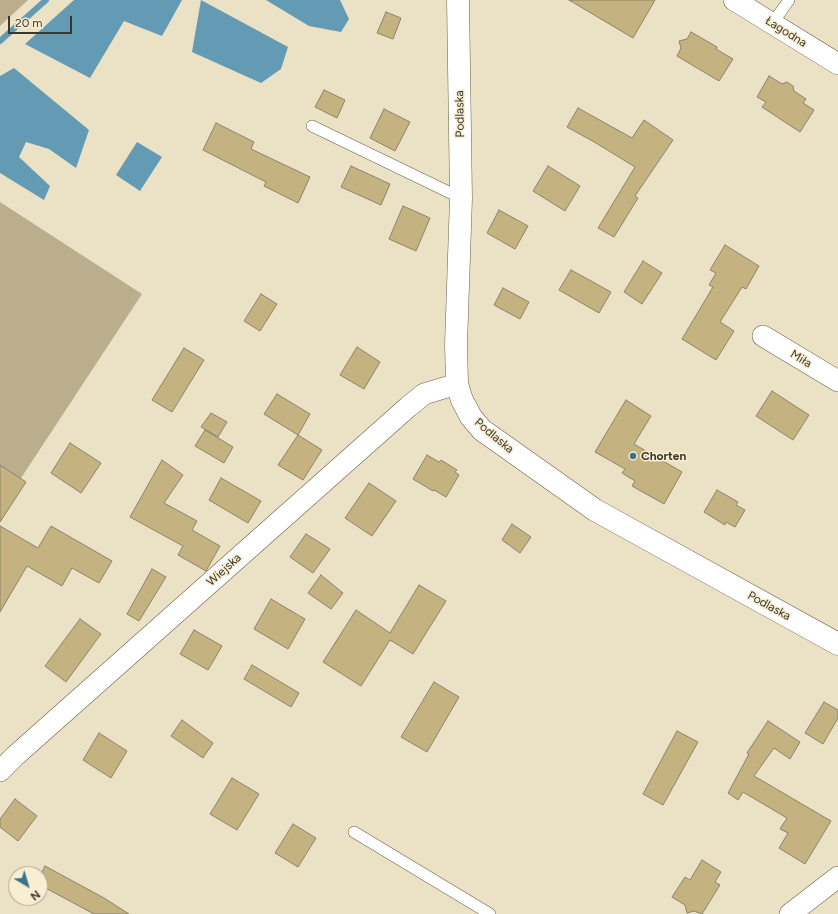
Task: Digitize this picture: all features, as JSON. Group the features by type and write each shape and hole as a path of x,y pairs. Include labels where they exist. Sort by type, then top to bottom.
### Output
{"street":[{"name":"Podlaska","path":"458,0 461,198 456,344 457,384 462,400 471,417 482,430 595,510 838,644"},
{"name":"Łagodna","path":"734,0 838,64"},
{"name":"Miła","path":"763,336 838,381"},
{"name":"Wiejska","path":"0,771 15,756 408,407 424,394 457,384"},
{"path":"790,914 838,877"}],"lane":[{"path":"772,24 789,0"},
{"path":"312,126 461,198"},
{"path":"354,832 490,914"}],"shaded area":[{"path":"0,0 28,0 0,26"},
{"path":"0,202 142,294 0,510"}],"water":[{"path":"74,0 182,0 162,36 124,21 90,78 25,44"},
{"path":"201,0 288,47 281,69 261,83 192,52"},
{"path":"266,0 340,0 349,19 341,32 309,26"},
{"path":"14,68 89,130 76,168 49,149 26,142 19,157 50,186 44,200 0,173 0,76"},
{"path":"137,142 162,157 140,191 116,175"}],"building":[{"path":"569,0 655,0 633,38"},
{"path":"386,12 401,18 393,39 377,33"},
{"path":"691,32 717,47 716,49 733,59 719,81 677,56 681,48 679,41 687,39"},
{"path":"769,76 782,84 787,82 793,86 794,91 806,99 803,103 814,110 800,132 762,107 766,102 757,97"},
{"path":"324,90 345,100 337,118 315,107"},
{"path":"578,108 632,138 644,120 673,140 635,196 638,198 614,237 598,228 635,167 567,127"},
{"path":"384,109 410,122 395,151 370,138"},
{"path":"216,123 254,142 251,149 310,177 298,203 264,186 266,182 203,150"},
{"path":"351,166 390,184 381,205 341,187"},
{"path":"548,166 580,186 565,211 533,191"},
{"path":"403,206 430,218 416,251 389,239"},
{"path":"499,210 528,226 515,249 487,233"},
{"path":"725,245 759,266 746,289 742,287 720,322 734,331 716,360 682,339 713,287 709,285 716,273 710,270"},
{"path":"643,261 662,273 642,304 624,292"},
{"path":"571,270 611,292 599,313 559,290"},
{"path":"503,288 529,302 520,319 494,305"},
{"path":"261,294 277,304 260,331 244,321"},
{"path":"357,347 380,362 364,389 340,375"},
{"path":"184,348 204,360 172,412 152,400"},
{"path":"772,391 809,415 793,440 756,416"},
{"path":"277,394 310,414 298,435 264,414"},
{"path":"626,400 651,416 634,444 682,472 664,504 632,486 635,481 622,473 625,469 595,452"},
{"path":"211,413 227,422 218,437 201,427"},
{"path":"205,430 233,447 224,463 195,446"},
{"path":"298,435 322,450 303,480 278,465"},
{"path":"70,443 101,463 81,493 51,473"},
{"path":"427,455 439,462 441,460 457,470 455,472 459,475 446,497 413,479"},
{"path":"162,460 183,475 164,503 197,521 192,530 220,546 206,571 178,555 183,546 130,517"},
{"path":"0,465 26,482 0,522"},
{"path":"221,478 261,501 248,523 209,500"},
{"path":"369,483 396,501 372,536 345,518"},
{"path":"717,490 738,502 736,505 745,510 735,527 726,522 725,525 704,512"},
{"path":"512,524 531,537 520,553 502,540"},
{"path":"0,526 38,548 51,526 112,561 99,583 72,568 62,586 27,566 0,612"},
{"path":"306,534 330,549 313,573 290,557"},
{"path":"152,569 166,577 139,621 127,614"},
{"path":"321,575 343,593 331,609 308,593"},
{"path":"419,585 446,601 413,654 390,640 361,686 323,662 356,610 390,633"},
{"path":"271,599 305,619 288,649 254,629"},
{"path":"80,619 101,634 66,682 45,666"},
{"path":"194,630 222,646 208,670 180,654"},
{"path":"252,665 299,693 291,707 244,679"},
{"path":"434,682 459,697 427,752 401,737"},
{"path":"824,702 838,710 838,718 823,744 805,733"},
{"path":"182,720 213,743 203,758 171,736"},
{"path":"768,721 800,742 790,759 774,748 754,776 831,821 805,864 779,848 788,833 780,829 787,818 743,792 738,800 728,793 749,754 747,753"},
{"path":"677,731 698,742 663,805 643,794"},
{"path":"99,733 127,751 111,778 83,760"},
{"path":"232,778 259,794 237,830 210,814"},
{"path":"15,799 37,816 18,841 0,827 0,819"},
{"path":"293,824 316,838 298,867 275,853"},
{"path":"702,860 721,872 715,882 720,885 702,914 694,911 687,913 685,905 672,897 685,877 690,880"},
{"path":"48,868 104,898 129,914 94,914 48,889"}],"waterway":[{"path":"0,41 46,0"}],"place":[{"name":"Chorten","path":"633,456"}]}
